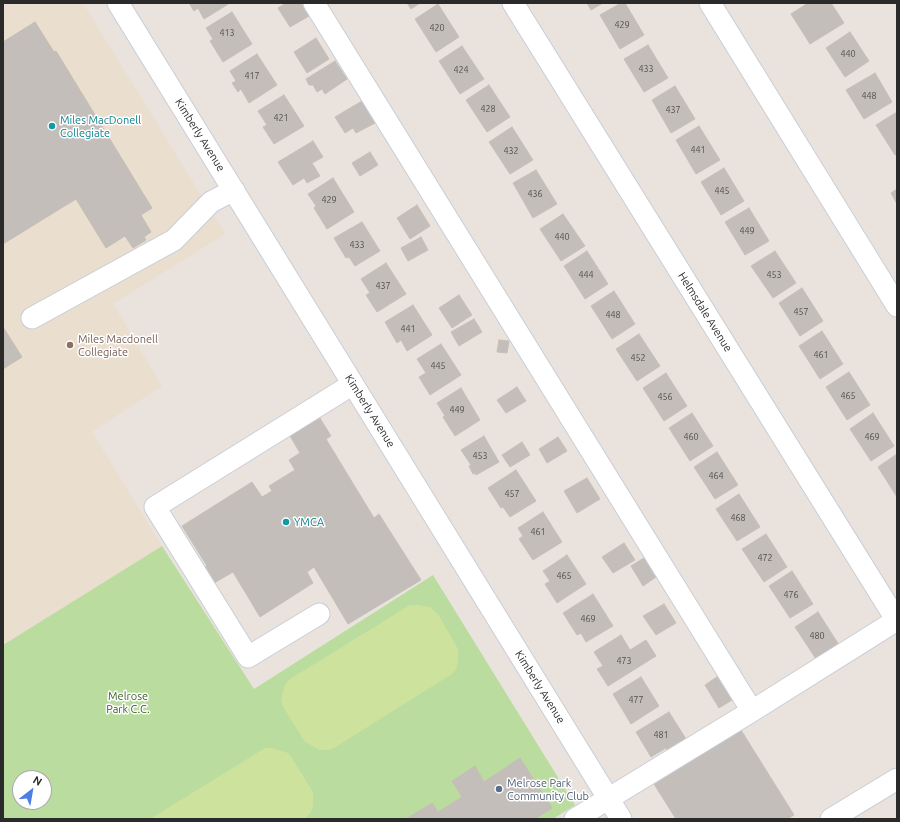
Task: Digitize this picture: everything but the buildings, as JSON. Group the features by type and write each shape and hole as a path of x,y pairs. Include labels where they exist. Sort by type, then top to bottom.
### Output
{"street":[{"name":"Kimberly Avenue","path":"118,3 621,819"},
{"path":"314,3 752,711"},
{"name":"Helmsdale Avenue","path":"513,3 897,620"},
{"path":"710,3 897,306"},
{"path":"32,318 174,240 211,202 234,190"},
{"path":"319,614 248,657 155,507 354,384"},
{"path":"575,819 897,620"},
{"path":"831,819 897,779"}],"shaded area":[{"name":"Miles Macdonell Collegiate","path":"3,3 83,3 225,234 113,304 162,386 92,432 162,546 3,645"}],"green space":[{"name":"Melrose Park C.C.","path":"162,546 254,689 433,575 575,805 553,819 3,819 3,645"},
{"path":"410,605 430,607 438,614 458,649 458,662 456,669 452,674 334,748 320,750 305,742 283,707 281,699 285,685 290,679"},
{"path":"265,748 272,748 288,753 313,792 313,806 311,812 305,819 150,819"}],"place":[{"name":"Miles MacDonell Collegiate","path":"52,126"},
{"name":"Miles Macdonell Collegiate","path":"70,345"},
{"name":"YMCA","path":"286,522"},
{"name":"Melrose Park Community Club","path":"499,789"}]}
